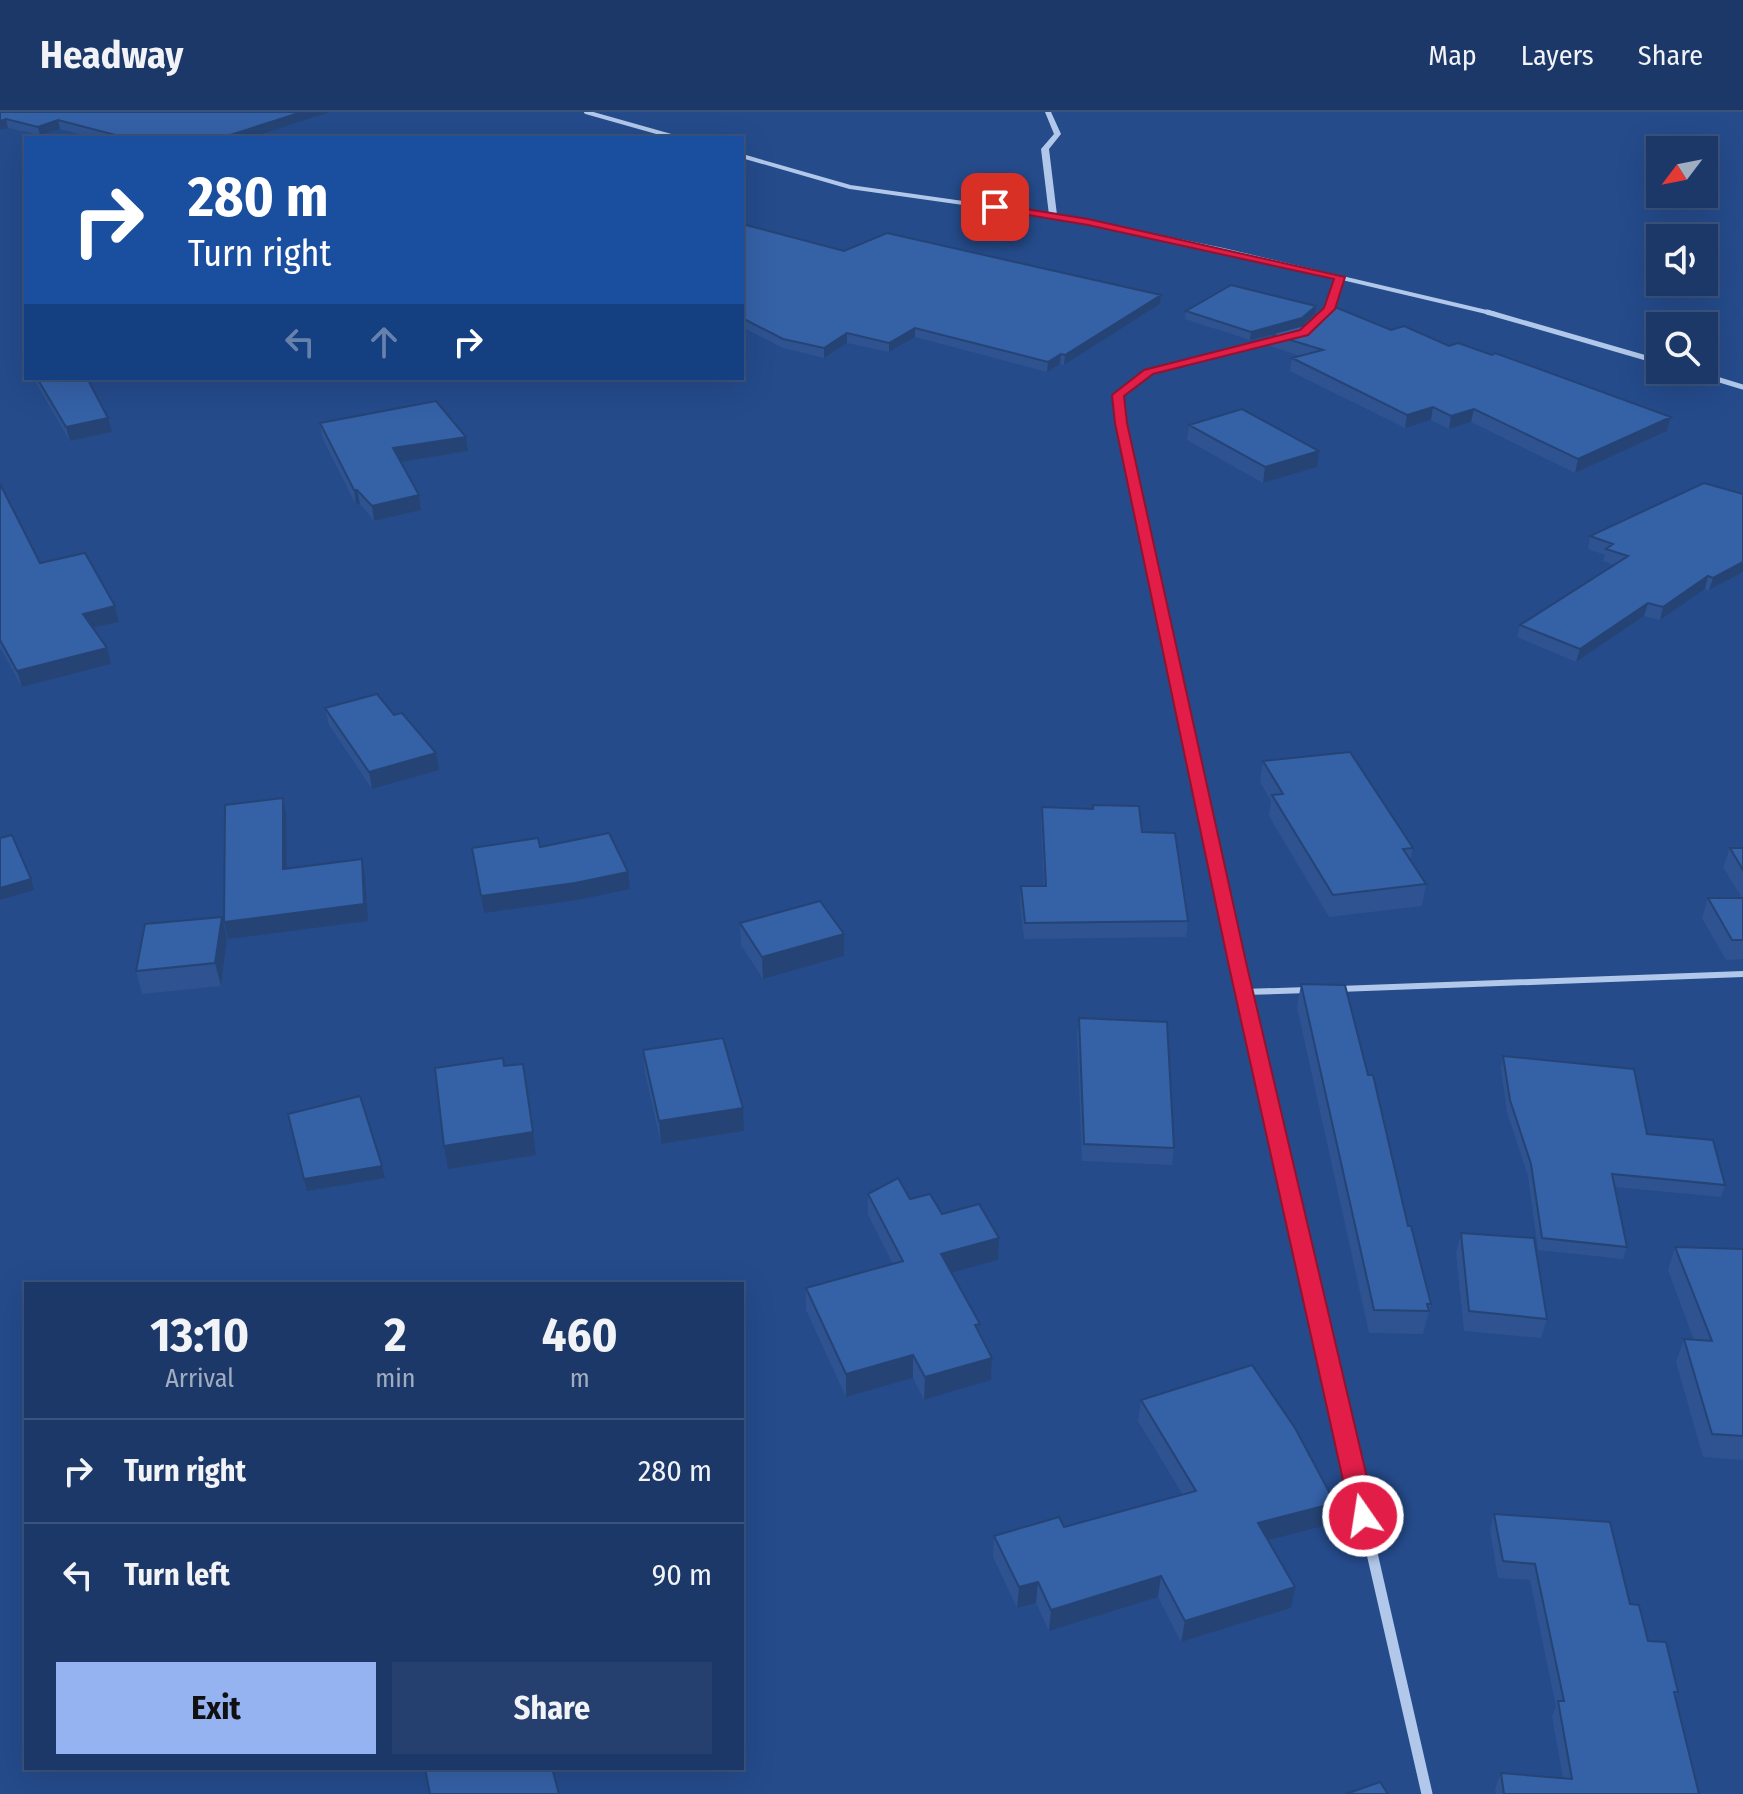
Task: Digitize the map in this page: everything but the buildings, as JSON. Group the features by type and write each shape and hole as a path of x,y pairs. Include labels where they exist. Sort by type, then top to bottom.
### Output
{"street":[{"path":"586,112 671,136"},
{"path":"1048,112 1058,134 1045,149 1053,215"},
{"path":"744,157 850,187 1053,215 1223,250 1512,318 1646,358"},
{"path":"1321,317 1329,309 1340,277"},
{"path":"1290,336 1148,372 1118,395 1124,438 1244,992 1427,1794"},
{"path":"1718,379 1743,387"}],"lane":[{"path":"1337,989 1743,974"},
{"path":"1244,992 1322,989"}],"route":[{"path":"995,207 1088,222 1340,277 1329,309 1304,332 1148,372 1118,395 1121,423 1237,962 1363,1516"}]}
